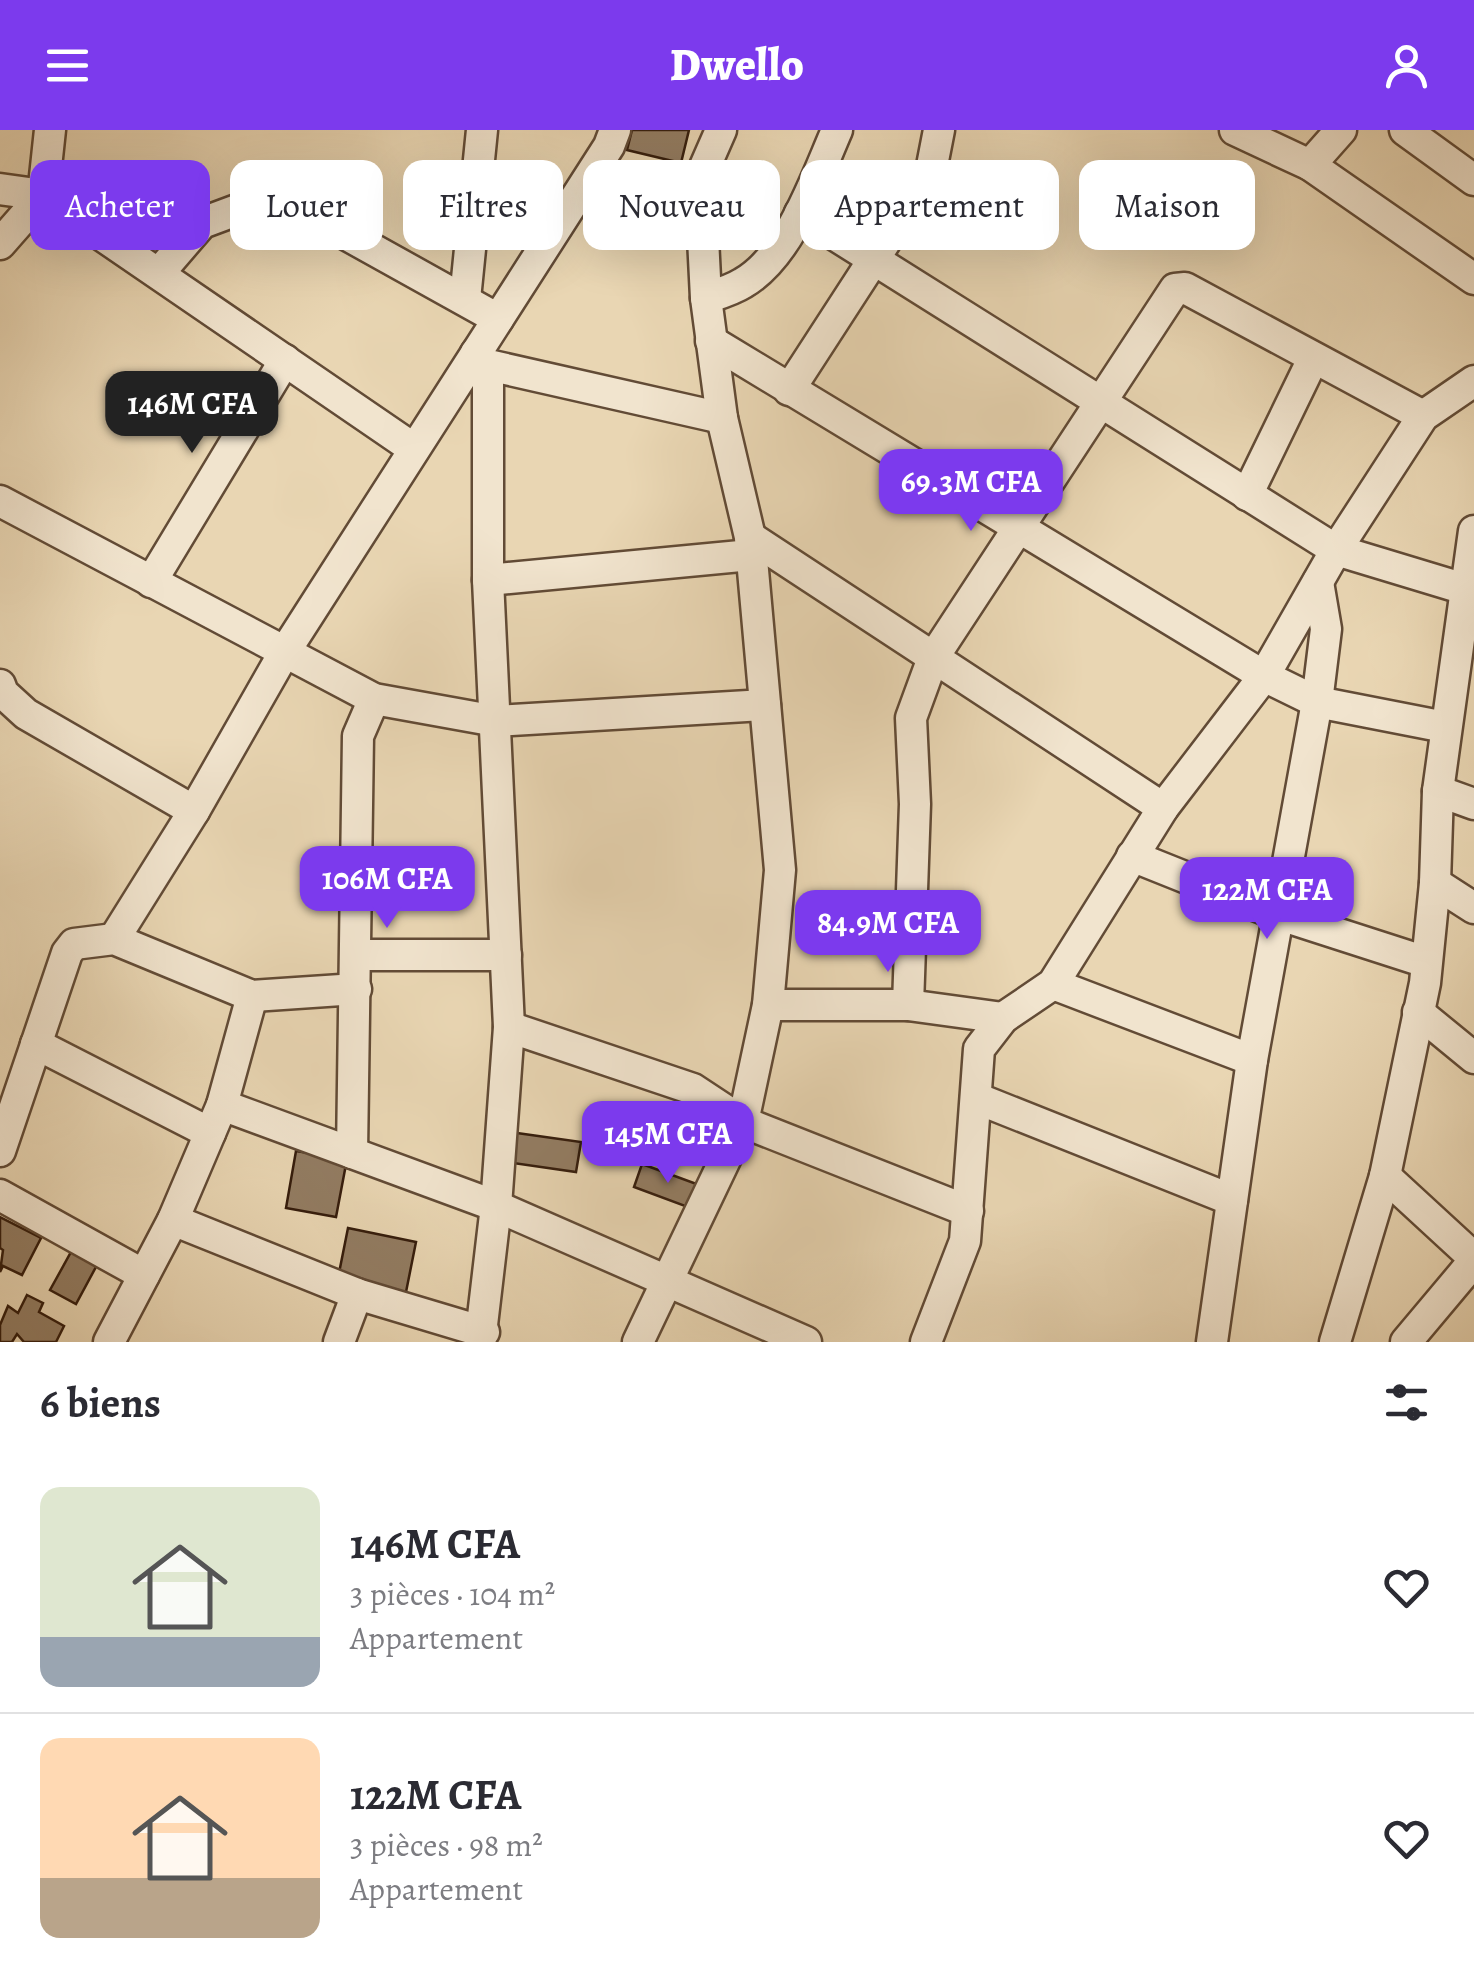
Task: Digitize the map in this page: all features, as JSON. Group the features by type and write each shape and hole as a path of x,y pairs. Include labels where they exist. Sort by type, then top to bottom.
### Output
{"street":[{"path":"47,160 50,130"},
{"path":"465,299 482,130"},
{"path":"114,939 284,653 414,448 482,359 498,320 609,146 615,130"},
{"path":"638,1342 743,1122 768,1004 780,870 751,546 722,418 706,298 700,178 721,130"},
{"path":"824,160 837,130"},
{"path":"789,390 931,171 938,130"},
{"path":"1235,130 1310,166 1474,278"},
{"path":"1310,166 1341,130"},
{"path":"1405,130 1474,180"},
{"path":"0,189 30,192"},
{"path":"159,274 202,223 245,207 304,212 498,320"},
{"path":"0,244 30,209"},
{"path":"706,298 746,282 773,255 800,213"},
{"path":"124,250 414,448"},
{"path":"858,250 1336,550 1471,560 1438,791 1426,984 1385,1176 1335,1342"},
{"path":"908,1005 916,804 911,718 933,658 1174,289 1186,288 1423,416"},
{"path":"711,341 1264,676 1317,702 1445,728"},
{"path":"482,359 722,418"},
{"path":"173,1220 357,1294 482,1337 509,1026 482,359"},
{"path":"1247,494 1314,359"},
{"path":"151,582 285,360"},
{"path":"926,1342 965,1241 980,1049 1003,1018 1052,984 1163,808 1264,676 1336,550 1423,416 1474,381"},
{"path":"1,503 374,699 496,721 765,706"},
{"path":"488,580 751,546 933,658 1163,808"},
{"path":"1212,1342 1252,1060 1317,702 1326,629 1318,582"},
{"path":"0,685 3,693 26,714 194,810"},
{"path":"352,1153 358,736 374,699"},
{"path":"1438,791 1474,804"},
{"path":"1132,856 1277,914 1426,962"},
{"path":"1434,883 1474,908"},
{"path":"2,1141 67,953 74,944 114,939 252,996 356,990"},
{"path":"356,955 506,955"},
{"path":"1052,984 1252,1060"},
{"path":"109,1342 173,1220 222,1104 252,996"},
{"path":"768,1004 908,1005 1003,1018"},
{"path":"1418,1012 1474,1058"},
{"path":"509,1026 693,1090 743,1122 968,1211"},
{"path":"36,1044 210,1133"},
{"path":"976,1098 1232,1200"},
{"path":"222,1104 496,1206 806,1342"},
{"path":"1385,1176 1474,1260 1406,1342"},
{"path":"0,1195 144,1276"},
{"path":"339,1342 357,1294"}],"building":[{"path":"632,130 689,130 682,160 627,150"},
{"path":"517,1133 581,1142 576,1172 513,1163"},
{"path":"296,1151 347,1159 336,1217 286,1208"},
{"path":"642,1164 702,1186 693,1209 634,1187"},
{"path":"0,1217 41,1238 22,1275 3,1266 0,1272"},
{"path":"348,1228 416,1242 405,1297 337,1283"},
{"path":"71,1252 97,1265 76,1304 50,1290"},
{"path":"27,1295 43,1303 39,1312 64,1326 56,1342 24,1342 17,1334 12,1342 0,1342 0,1325 8,1306 18,1313"}]}
